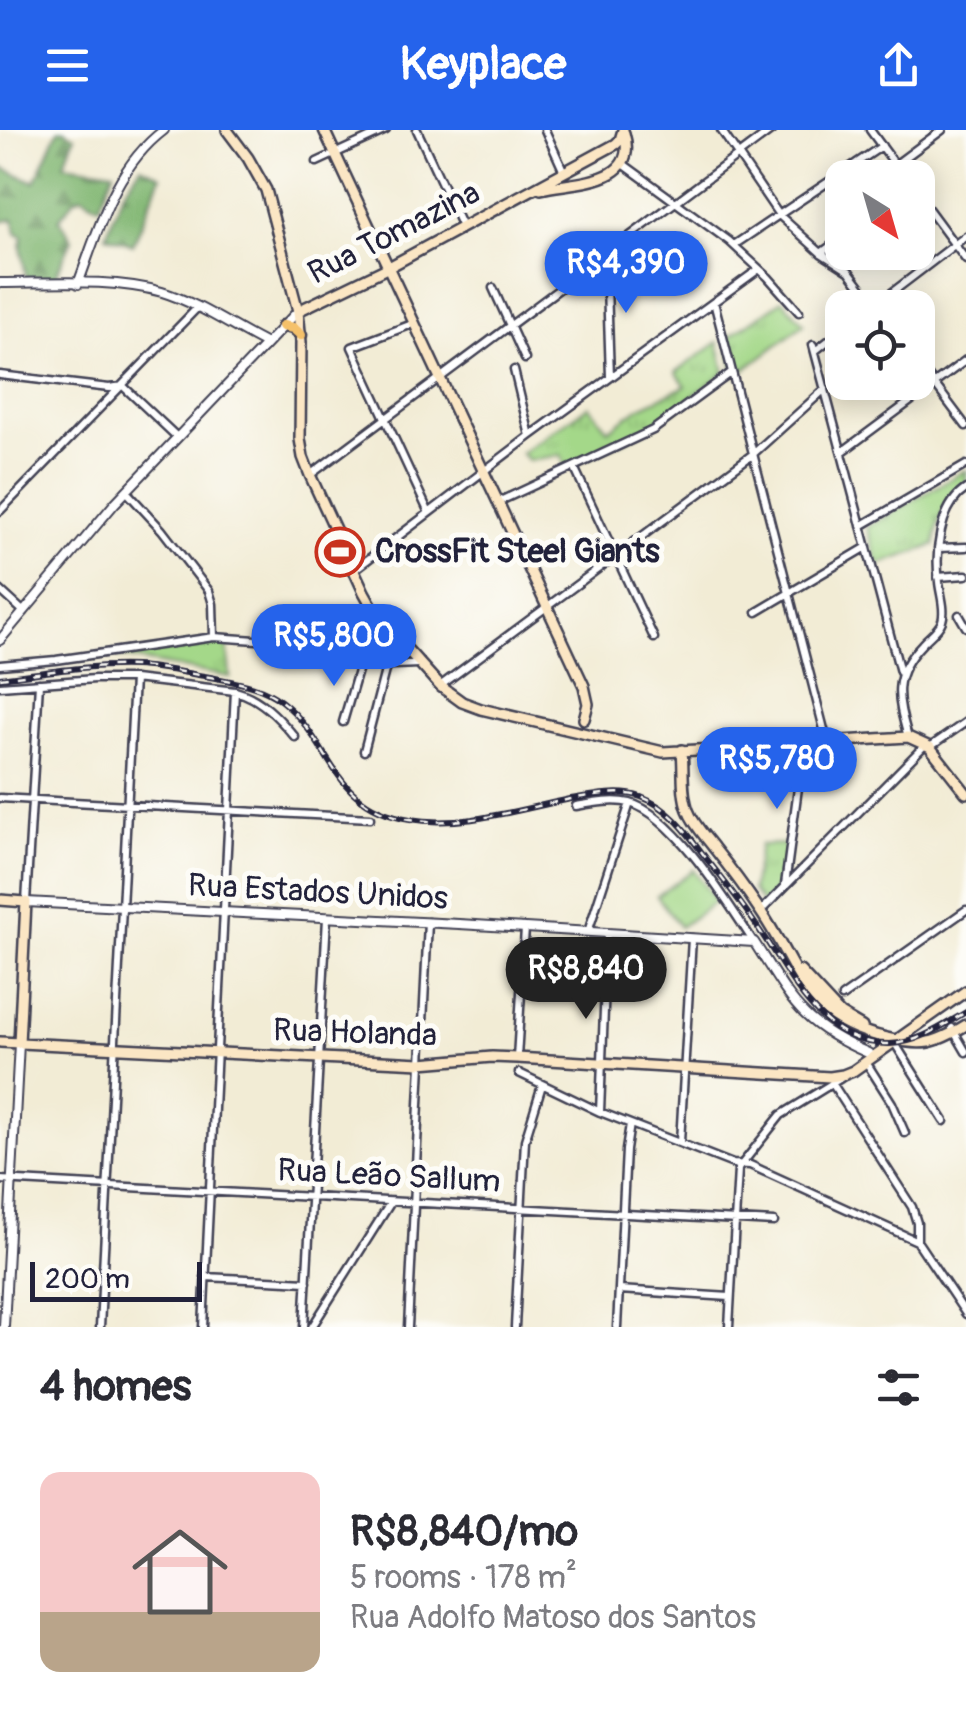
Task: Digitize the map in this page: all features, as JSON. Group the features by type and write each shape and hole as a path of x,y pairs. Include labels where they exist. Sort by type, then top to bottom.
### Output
{"main road":[{"path":"227,130 266,190 298,311 303,457 378,618 440,686 472,706 663,752 908,737 928,745 966,794"},
{"path":"324,130 587,692 584,719 568,728"},
{"name":"Rua Tomazina","path":"298,311 616,144 623,130"},
{"name":"Rua Tomazina","path":"514,200 537,190 604,178 622,163 627,144 623,130"},
{"path":"564,172 572,183"},
{"path":"283,326 293,328 300,336"},
{"path":"584,719 592,730 682,750"},
{"path":"682,750 686,805 691,818 761,911 809,994 828,1014 849,1028 893,1042 924,1040 966,1022"},
{"path":"957,783 966,801"},
{"name":"Rua Estados Unidos","path":"0,900 26,902"},
{"path":"19,1042 26,902"},
{"path":"792,962 840,1014 893,1042"},
{"path":"848,1070 966,990"},
{"name":"Rua Holanda","path":"0,1042 421,1063 517,1058 769,1072 848,1070"},
{"name":"Rua Holanda","path":"769,1072 830,1077 848,1070"}],"street":[{"path":"78,284 121,176 144,146 164,130"},
{"path":"317,162 386,130"},
{"path":"417,130 462,228"},
{"path":"545,130 564,172"},
{"path":"721,130 778,216 821,254 849,271 863,290"},
{"path":"310,475 772,130"},
{"path":"870,130 892,160"},
{"path":"902,160 942,130"},
{"path":"734,245 882,146"},
{"path":"622,163 734,245 799,312"},
{"path":"935,218 966,260"},
{"path":"897,290 966,236"},
{"path":"821,254 825,251"},
{"path":"606,254 610,379"},
{"path":"354,570 759,268"},
{"path":"0,283 147,289 170,295 266,344"},
{"path":"493,288 525,359"},
{"path":"714,302 827,741"},
{"path":"0,511 197,308"},
{"path":"0,640 126,491 298,311"},
{"path":"414,323 352,347 429,512"},
{"path":"440,686 753,454 825,389 814,348 825,341"},
{"path":"935,383 966,360"},
{"path":"514,370 530,436"},
{"path":"498,502 653,430 732,372"},
{"path":"0,377 126,387 178,437"},
{"path":"935,385 966,426"},
{"path":"828,400 900,672 900,701 908,737"},
{"path":"842,452 912,400"},
{"path":"861,526 966,465"},
{"path":"574,467 654,638"},
{"path":"900,672 942,621 938,548 950,506 966,489"},
{"path":"126,491 209,591 214,637"},
{"path":"757,612 867,546"},
{"path":"938,548 966,547"},
{"path":"938,577 966,575"},
{"path":"0,590 24,612"},
{"path":"959,615 966,627"},
{"path":"0,665 214,637 284,642 387,663 419,664"},
{"path":"343,722 362,658"},
{"path":"364,751 387,663"},
{"path":"100,1327 134,679"},
{"path":"0,686 134,679 235,691 251,696 269,709 294,737"},
{"path":"26,902 38,684"},
{"path":"202,1327 235,691"},
{"path":"761,911 928,745 966,722"},
{"path":"785,886 804,742"},
{"path":"0,798 370,818"},
{"path":"588,932 630,803"},
{"path":"576,806 630,803 655,816 675,835 754,942 797,1009 867,1058 905,1133"},
{"name":"Rua Estados Unidos","path":"26,902 754,942"},
{"path":"842,997 966,910"},
{"path":"304,1327 327,918"},
{"path":"408,1327 428,922"},
{"path":"517,1058 525,928"},
{"path":"600,1112 607,933"},
{"path":"680,1142 692,938"},
{"path":"954,1030 966,1052"},
{"path":"4,1327 19,1042"},
{"path":"893,1042 944,1121"},
{"path":"729,1327 740,1165 775,1120 848,1070"},
{"path":"520,1074 600,1112 733,1164 750,1166 917,1241 966,1314"},
{"path":"808,1098 814,1086 810,1077"},
{"path":"832,1083 912,1207 918,1224 917,1241"},
{"path":"515,1327 525,1140 542,1085"},
{"path":"617,1327 630,1124"},
{"name":"Rua Leão Sallum","path":"0,1180 774,1222"},
{"path":"312,1327 392,1201"},
{"path":"205,1277 306,1282"},
{"path":"619,1290 730,1297"}],"green space":[{"path":"58,130 75,136 64,164 114,171 99,206 82,196 59,219 72,239 55,277 26,277 23,236 16,233 14,219 0,222 0,167 35,182"},
{"path":"141,166 161,176 133,245 106,235 123,192"},
{"path":"783,300 804,324 736,376 727,338"},
{"path":"718,342 725,372 652,427 566,468 561,455 529,461 521,453 589,406 608,430 640,407 686,386 676,372"},
{"path":"966,470 966,485 943,511 935,545 878,565 867,527"},
{"path":"227,642 230,677 116,656"},
{"path":"788,844 781,887 763,905 752,890 760,845"},
{"path":"693,870 716,901 680,927 657,896"}],"railway":[{"path":"0,678 135,666 256,688 281,701 298,717 348,787 363,801 410,819 469,820 604,794 641,797 661,808 685,831 747,912 797,989 827,1022 845,1034 866,1041 901,1043 930,1033 966,1012"}],"place":[{"name":"CrossFit Steel Giants","path":"340,552"}]}
